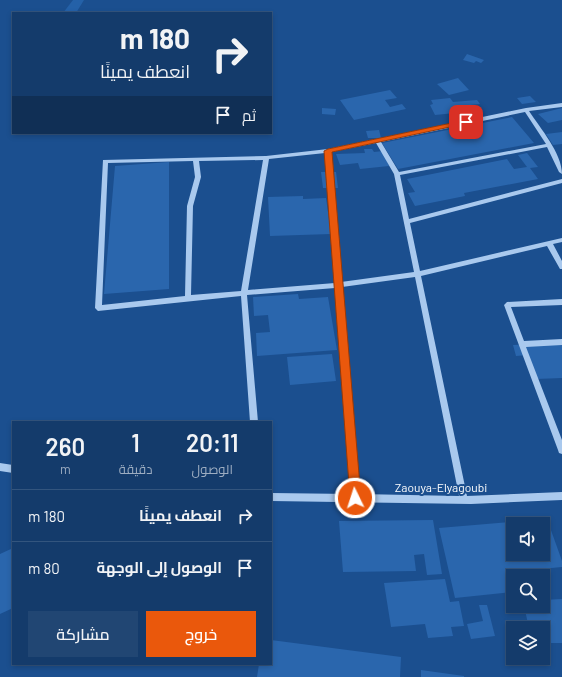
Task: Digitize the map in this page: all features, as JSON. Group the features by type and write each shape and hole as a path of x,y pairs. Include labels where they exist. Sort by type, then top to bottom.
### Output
{"street":[{"path":"562,105 526,110 328,151 266,158 105,161 98,308 188,298 339,285 419,274 562,240"},
{"path":"526,110 549,145 562,172"},
{"path":"377,140 397,174 419,274 464,500"},
{"path":"397,174 549,145"},
{"path":"328,151 355,498"},
{"path":"254,421 244,294 266,158"},
{"path":"188,298 190,206 198,177 196,160"},
{"path":"407,222 562,181"},
{"path":"549,243 562,267"},
{"path":"562,302 507,305 562,450"},
{"path":"522,344 562,342"},
{"path":"0,467 12,469"},
{"name":"Zaouya-Elyagoubi","path":"272,497 464,500 561,497"}],"shaded area":[{"path":"73,0 84,0 77,12 64,12"}],"building":[{"path":"467,54 484,60 481,63 476,61 474,63 463,60"},
{"path":"458,78 469,90 449,95 437,84"},
{"path":"390,90 397,98 385,100 390,107 402,104 406,109 354,120 340,100"},
{"path":"530,96 536,102 522,104 517,98"},
{"path":"450,98 453,102 477,100 480,104 471,105 475,111 435,115 430,105 433,104 431,100"},
{"path":"322,108 336,109 335,115 322,114"},
{"path":"562,108 562,120 548,123 538,114"},
{"path":"512,117 534,143 398,169 382,143"},
{"path":"379,130 381,138 368,138 366,131"},
{"path":"562,132 562,144 553,145 546,134"},
{"path":"364,149 372,149 374,152 383,151 389,166 360,169 358,163 340,165 336,154 365,153"},
{"path":"527,153 538,167 530,168 538,179 464,193 465,196 415,206 408,193 415,192 407,179 507,159 514,169 527,167 518,155"},
{"path":"169,162 169,289 104,294 115,166"},
{"path":"321,172 336,172 338,188 323,188"},
{"path":"303,196 303,199 326,198 331,234 270,236 268,197"},
{"path":"298,294 299,299 328,297 337,350 257,356 256,333 270,332 268,315 254,316 253,297"},
{"path":"562,343 562,378 536,379 528,355 516,356 513,345"},
{"path":"332,354 336,381 290,385 287,357"},
{"path":"433,520 442,574 427,575 424,554 414,555 416,571 343,572 339,521"},
{"path":"506,522 506,561 550,561 550,527 562,561 562,567 540,569 506,569 506,593 455,598 439,528"},
{"path":"12,548 12,608 0,614 0,554"},
{"path":"445,579 450,602 459,601 464,626 451,627 453,636 428,638 425,624 391,627 384,583"},
{"path":"562,599 562,643 550,643 550,621 527,621 526,613 550,613 550,600"},
{"path":"479,605 487,605 495,636 471,639 467,624 483,621"},
{"path":"272,640 401,657 400,677 257,677 259,665 272,665"},
{"path":"421,670 464,676 464,677 421,677"}],"route":[{"path":"355,498 328,151 466,122"}]}
